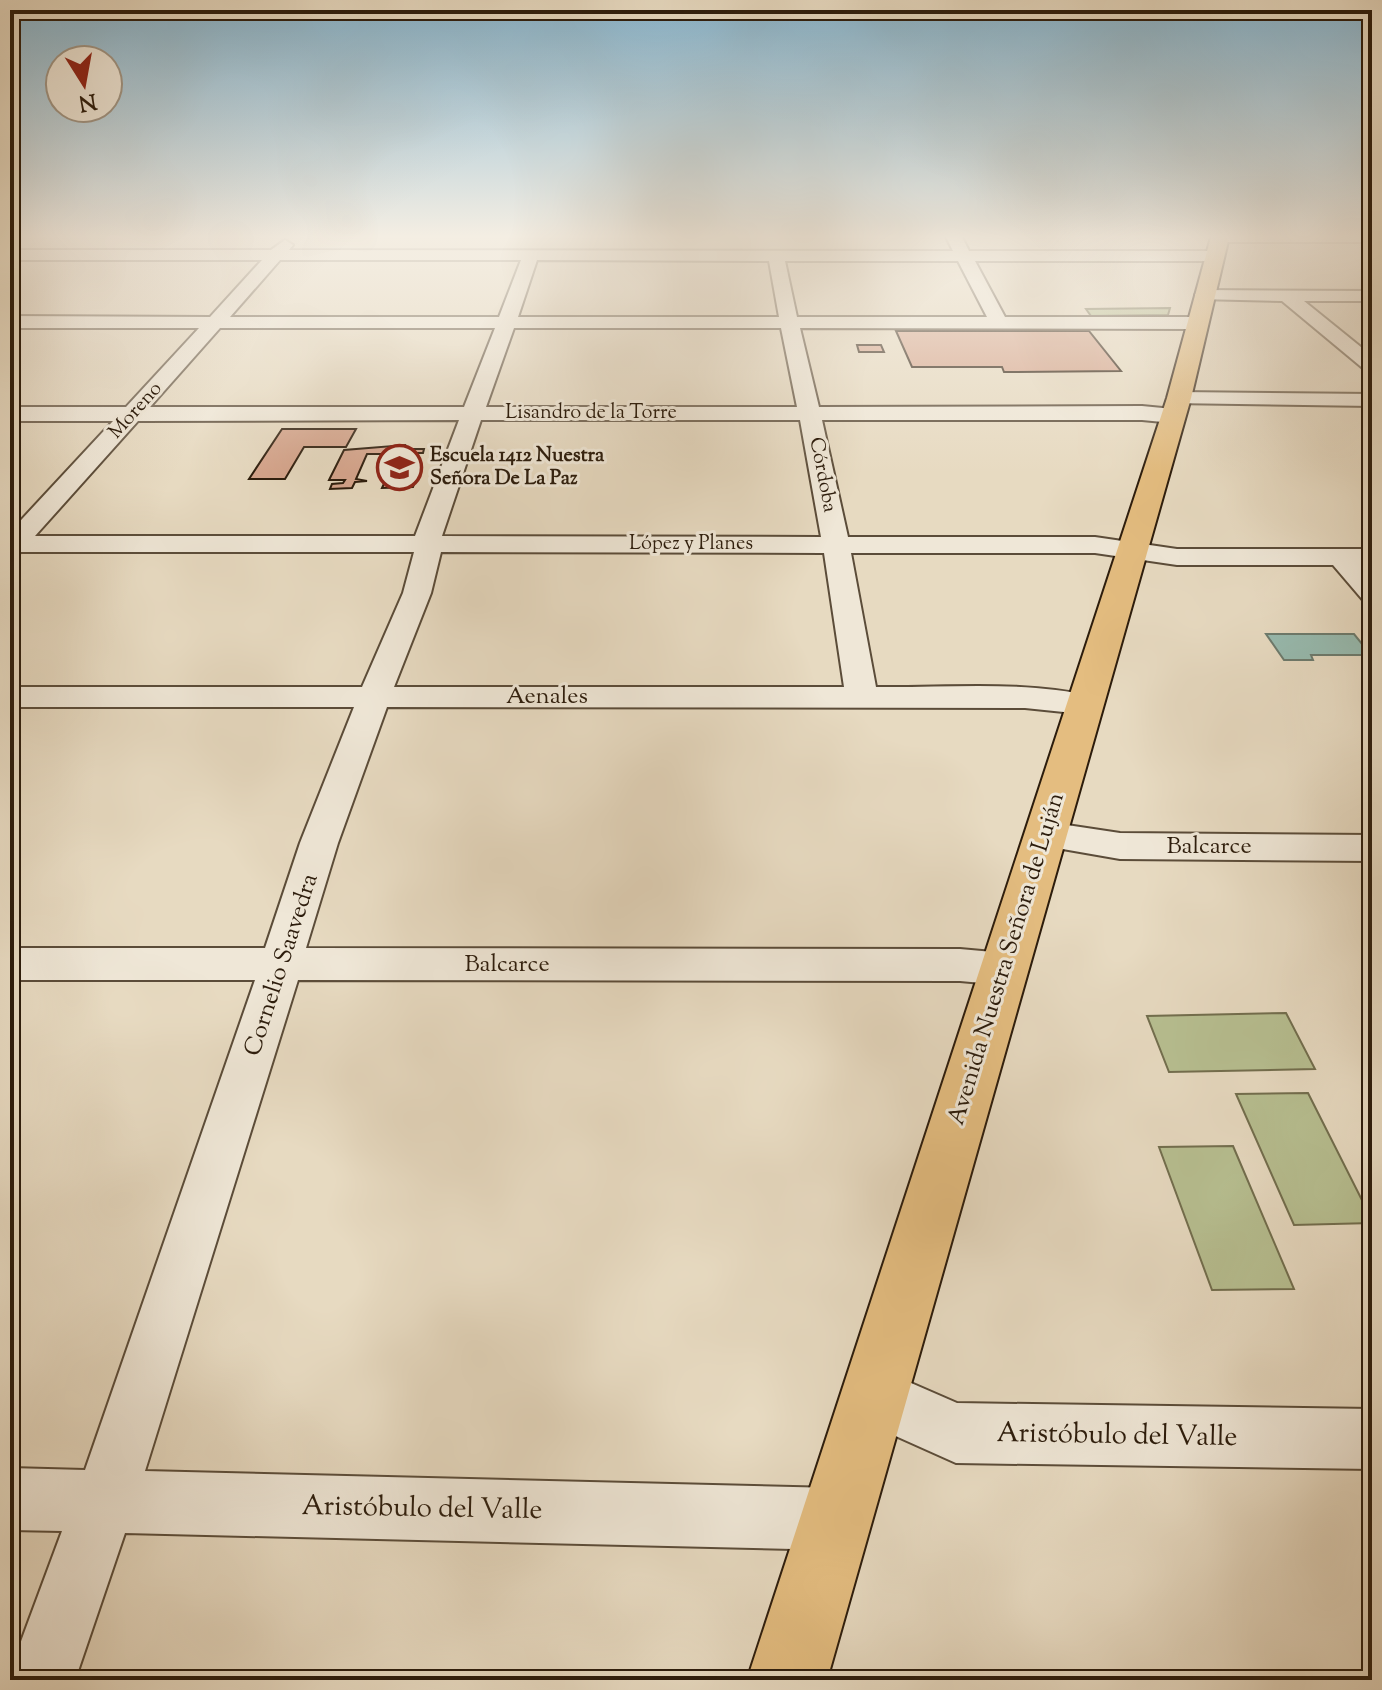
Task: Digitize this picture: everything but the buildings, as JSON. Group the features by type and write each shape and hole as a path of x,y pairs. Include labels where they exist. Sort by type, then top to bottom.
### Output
{"main road":[{"name":"Avenida Nuestra Señora de Luján","path":"787,1680 872,1395 1047,835 1083,704 1176,407 1200,316"}],"street":[{"name":"Moreno","path":"11,546 221,316"},
{"name":"Cornelio Saavedra","path":"41,1680 105,1500 281,965 374,697 427,563 429,532 509,316"},
{"name":"Córdoba","path":"786,316 836,544 862,697"},
{"path":"995,316 998,321"},
{"path":"10,322 998,321 1020,316"},
{"path":"1311,316 1372,366"},
{"name":"Lisandro de la Torre","path":"10,414 1142,413 1176,407 1372,400"},
{"name":"López y Planes","path":"11,546 1095,545 1177,557 1372,557"},
{"path":"1341,557 1372,593"},
{"name":"Aenales","path":"10,697 1025,698 1083,704"},
{"name":"Balcarce","path":"1047,835 1120,846 1372,848"},
{"name":"Balcarce","path":"10,964 960,965 1004,969"},
{"name":"Aristóbulo del Valle","path":"872,1395 956,1433 1372,1439"},
{"name":"Aristóbulo del Valle","path":"10,1499 835,1519"}],"green space":[{"path":"1286,1013 1315,1069 1169,1072 1147,1016"},
{"path":"1308,1093 1372,1223 1294,1225 1236,1094"},
{"path":"1233,1146 1294,1289 1212,1290 1159,1147"}],"water":[{"path":"1266,634 1354,634 1371,655 1311,655 1313,660 1284,660"}],"place":[{"name":"Escuela 1412 Nuestra Señora De La Paz","path":"399,468"}]}
